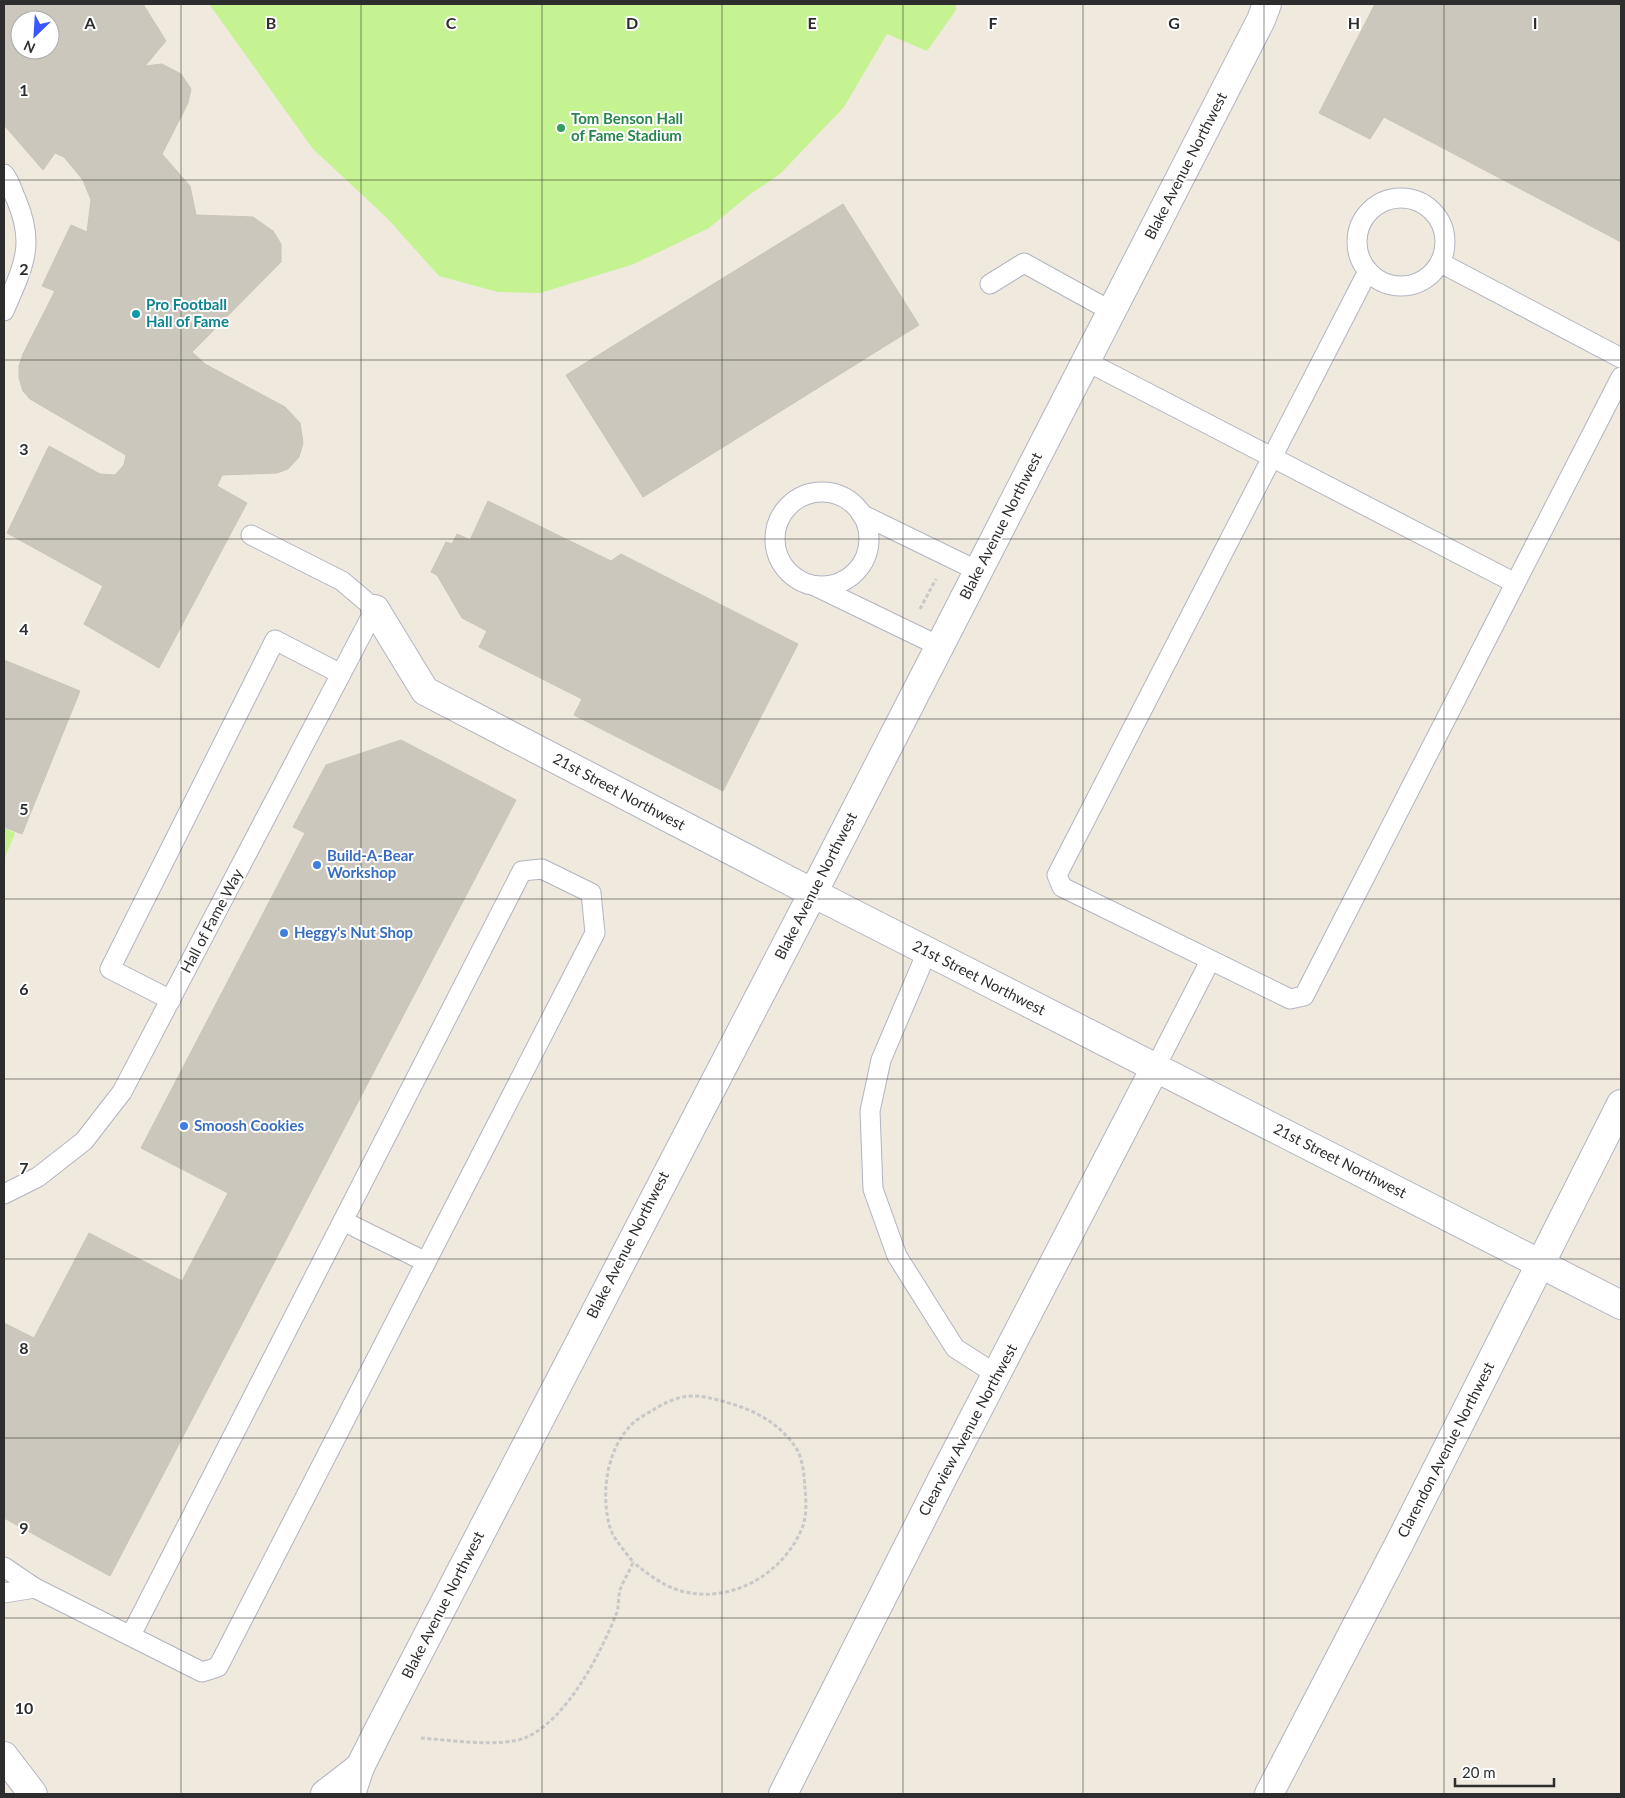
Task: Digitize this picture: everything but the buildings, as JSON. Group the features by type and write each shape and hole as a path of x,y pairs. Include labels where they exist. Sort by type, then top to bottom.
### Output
{"street":[{"name":"Blake Avenue Northwest","path":"351,1794 360,1767 623,1256 813,893 1252,37 1267,4"},
{"name":"21st Street Northwest","path":"375,609 425,691 927,952 1621,1304"},
{"name":"Clearview Avenue Northwest","path":"782,1794 1155,1068"},
{"name":"Clarendon Avenue Northwest","path":"1269,1794 1399,1544 1621,1104"},
{"path":"4,1756 28,1786 54,1794"},
{"name":"Blake Avenue Northwest","path":"325,1794 360,1767"}],"lane":[{"path":"4,174 22,212 28,241 22,270 4,311"},
{"path":"1391,198 1406,198 1421,202 1432,210 1441,222 1446,235 1441,263 1432,274 1421,282 1407,286 1392,286 1379,280 1368,271 1360,258 1357,243 1359,228 1366,214 1377,204 1391,198"},
{"path":"990,284 1024,263 1111,311"},
{"path":"1441,263 1621,358"},
{"path":"1368,271 1271,456 1057,875 1062,886 1290,999 1304,996 1621,377"},
{"path":"1086,361 1515,583"},
{"path":"814,586 829,586 843,581 855,572 864,560 869,545 868,529 861,514 850,502 836,494 820,492 804,496 790,504 780,517 775,532 775,546 780,560 788,572 800,581 940,646"},
{"path":"861,514 978,570"},
{"path":"251,535 342,581 375,609"},
{"name":"Hall of Fame Way","path":"4,1194 38,1177 84,1140 122,1092 375,609"},
{"path":"171,1000 110,969 275,640 340,674"},
{"path":"4,1567 35,1588 202,1672 218,1667 594,933 591,893 542,869 522,871 130,1635"},
{"path":"927,952 881,1060 870,1111 873,1189 897,1256 955,1348 997,1374"},
{"path":"1155,1068 1210,960"},
{"path":"343,1221 426,1262"},
{"path":"4,1593 35,1588"}],"path":[{"path":"919,612 939,574"},
{"path":"690,1396 715,1399 747,1408 775,1424 796,1446 804,1472 806,1501 803,1524 792,1547 778,1566 754,1583 718,1594 686,1592 663,1584 633,1562 609,1526 606,1479 610,1461 620,1441 631,1425 646,1414 664,1402 690,1396"},
{"path":"421,1738 495,1742 526,1737 545,1725 563,1707 585,1678 618,1611 620,1588 633,1562"}],"green space":[{"name":"Tom Benson Hall of Fame Stadium","path":"209,4 956,4 956,10 927,51 887,34 844,107 780,174 749,195 709,228 634,264 540,293 498,292 439,276 386,217 313,149"},
{"path":"4,828 15,833 4,860"}],"place":[{"name":"Tom Benson Hall of Fame Stadium","path":"561,128"},
{"name":"Pro Football Hall of Fame","path":"136,314"},
{"name":"Build-A-Bear Workshop","path":"317,865"},
{"name":"Heggy's Nut Shop","path":"284,933"},
{"name":"Smoosh Cookies","path":"184,1126"}]}
